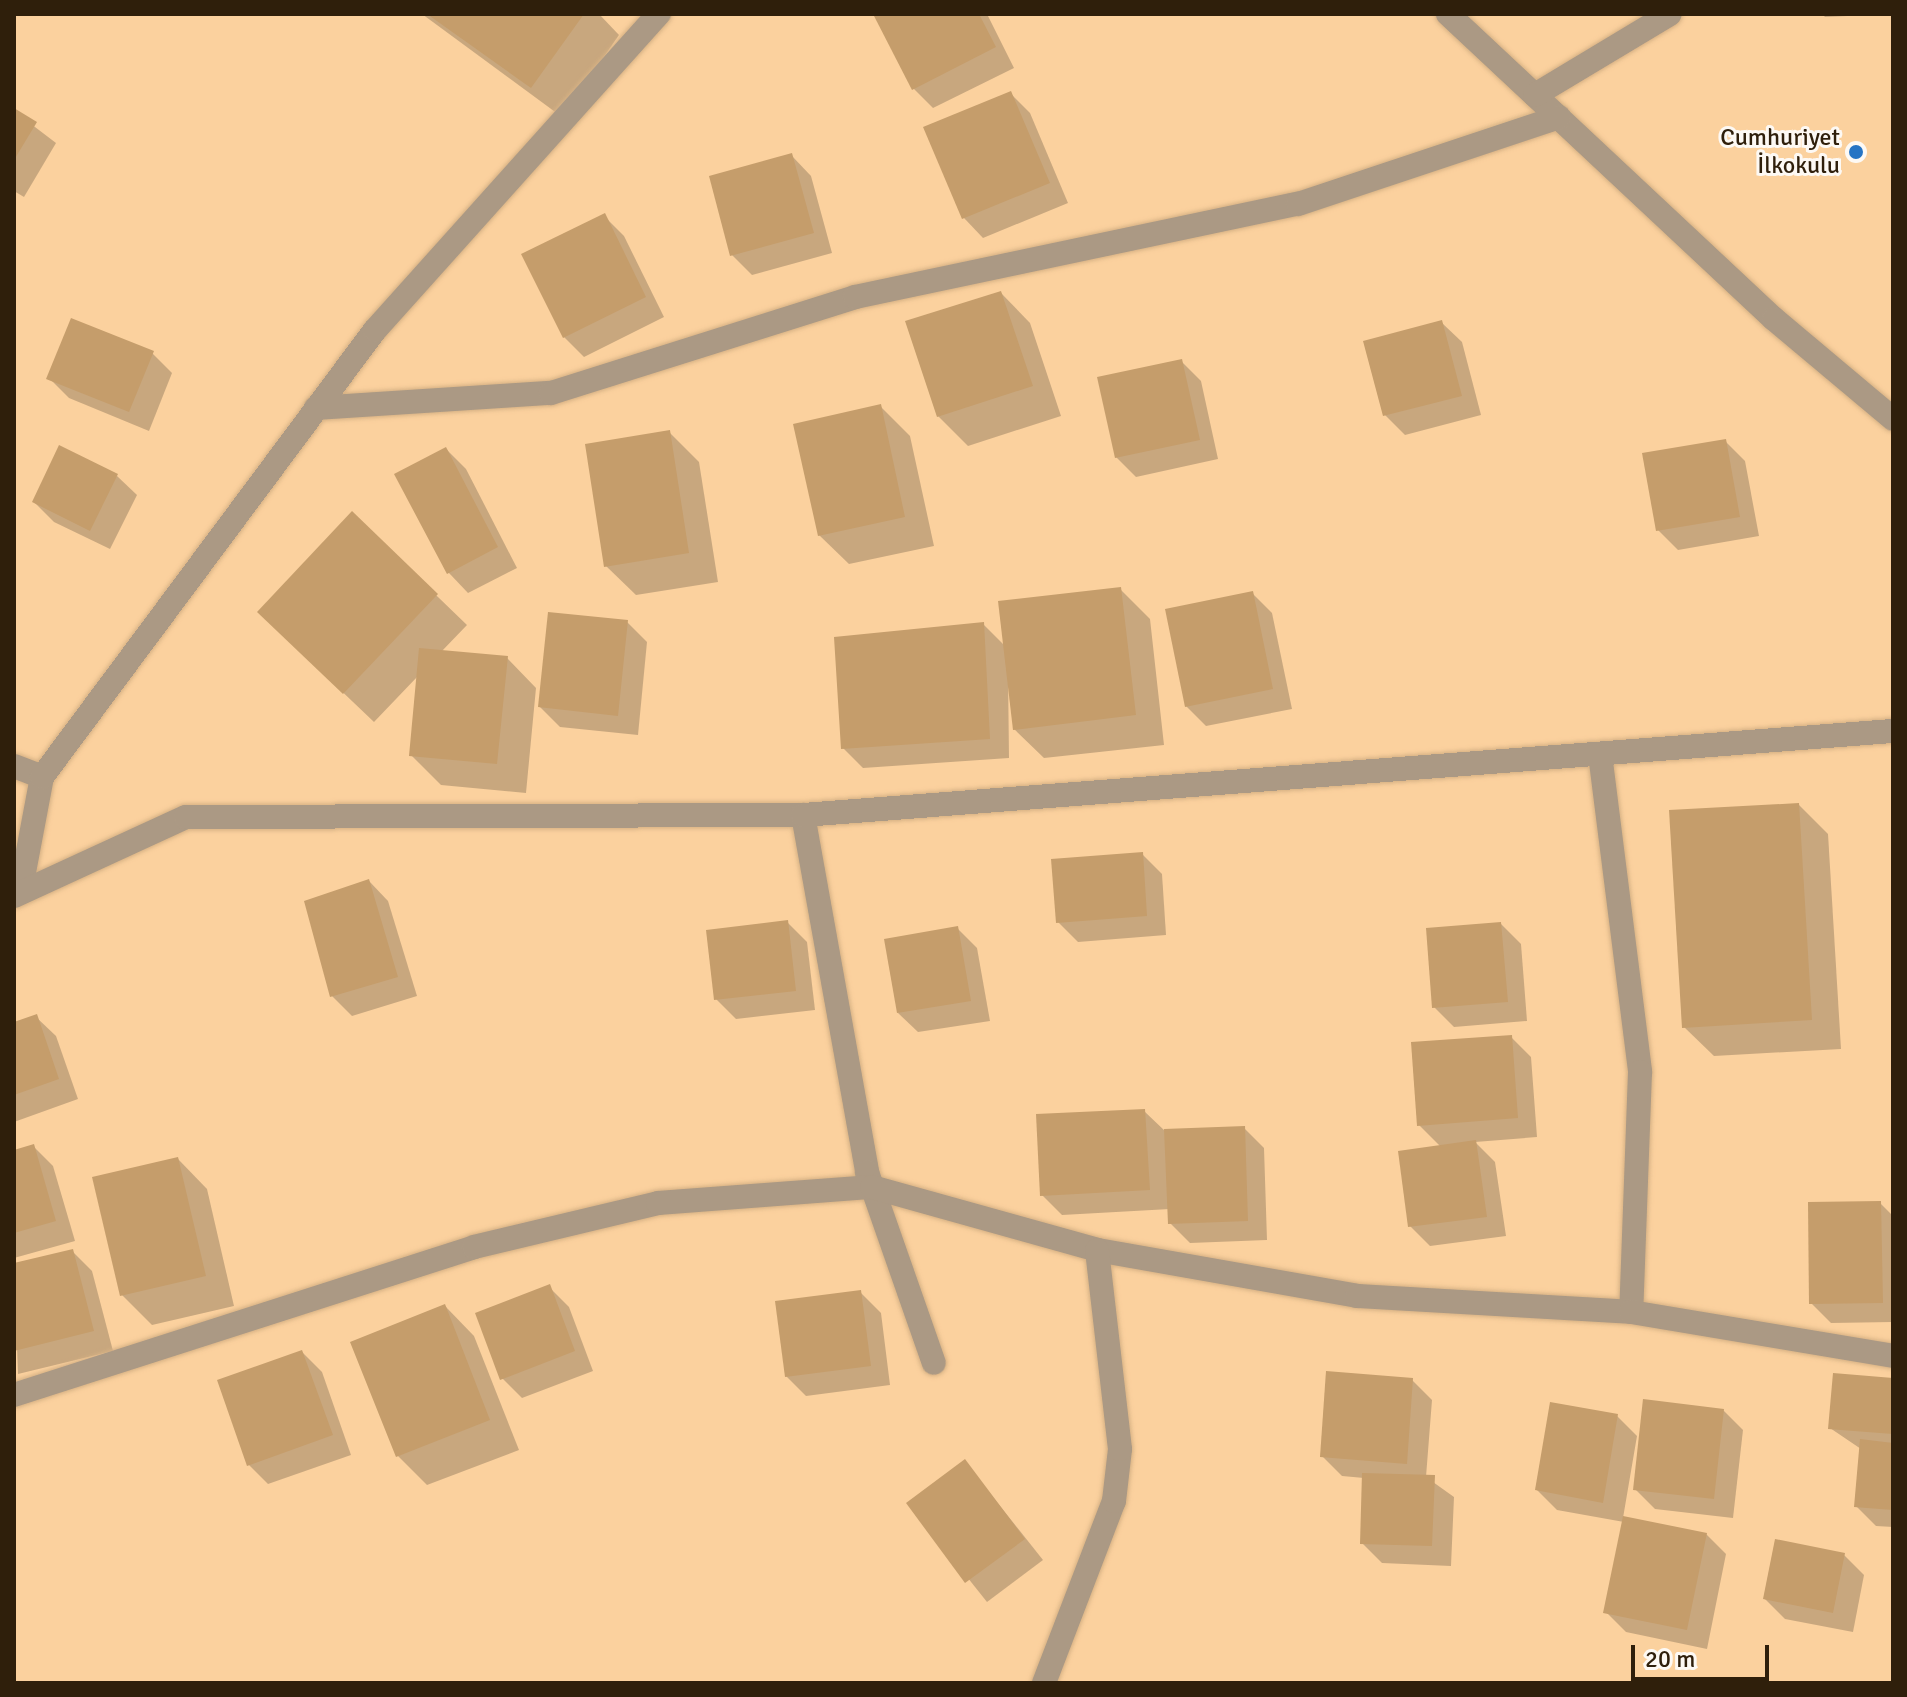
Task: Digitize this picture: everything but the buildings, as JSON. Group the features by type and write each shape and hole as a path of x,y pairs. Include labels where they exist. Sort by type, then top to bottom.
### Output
{"street":[{"path":"18,892 42,777 375,330 659,14"},
{"path":"1448,14 1893,419"},
{"path":"1535,95 1670,14"},
{"path":"316,408 551,393 855,297 1298,204 1559,117"},
{"path":"18,892 186,817 803,815 1893,731"},
{"path":"1600,754 1640,1072 1631,1312"},
{"path":"14,766 42,777"},
{"path":"803,815 872,1187 934,1363"},
{"path":"14,1395 474,1247 658,1203 872,1187 1097,1250 1357,1296 1631,1312 1893,1356"},
{"path":"1044,1683 1114,1501 1120,1449 1097,1250"}],"place":[{"name":"Cumhuriyet İlkokulu","path":"1856,152"}]}
